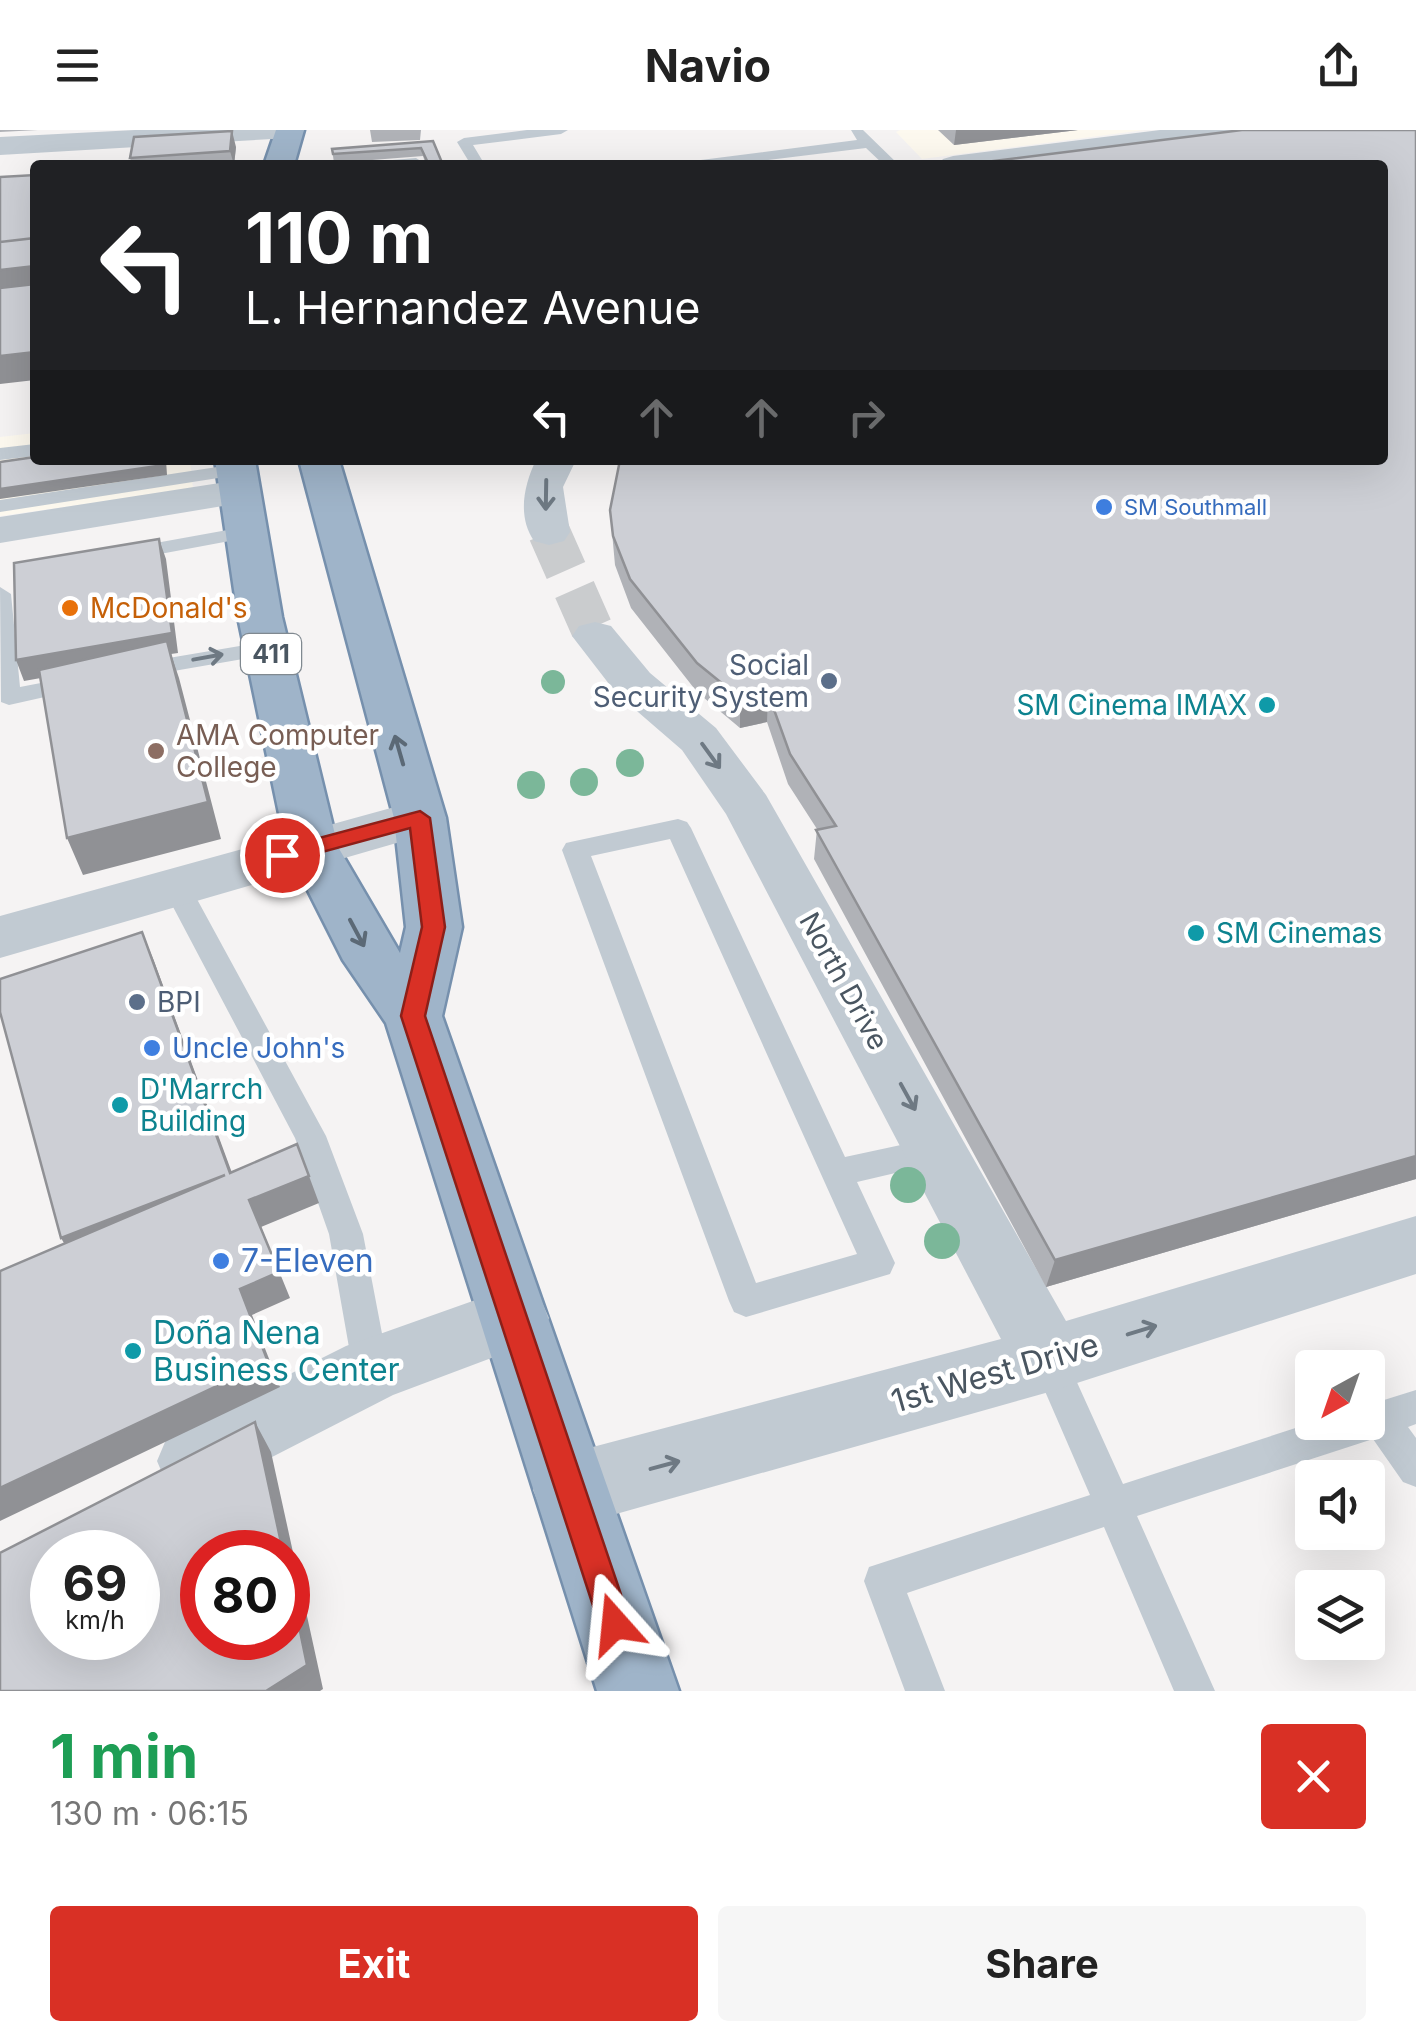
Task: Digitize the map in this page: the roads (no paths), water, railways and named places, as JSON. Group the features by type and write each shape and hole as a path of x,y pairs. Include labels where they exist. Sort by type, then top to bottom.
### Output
{"highway":[{"path":"281,160 290,130"},
{"path":"320,465 420,818 434,927 413,1016"},
{"name":"411","path":"239,489 312,847 363,945 413,1016 638,1691"}],"street":[{"path":"0,146 290,130"},
{"path":"992,160 1227,130"},
{"path":"548,532 542,487 553,465"},
{"path":"0,530 239,489"},
{"name":"North Drive","path":"595,636 633,683 699,739 748,807 1049,1359"},
{"path":"0,937 420,818"},
{"name":"1st West Drive","path":"570,1490 1049,1359 1416,1245"},
{"path":"141,1488 371,1370 516,1318"}],"lane":[{"path":"475,160 464,142 562,130"},
{"path":"855,130 887,160"},
{"path":"735,160 870,144"},
{"path":"0,454 30,451"},
{"path":"0,506 239,489"},
{"path":"104,558 239,489"},
{"path":"4,588 9,697 269,648"},
{"path":"678,828 836,1173 878,1262 746,1301 575,850 678,828"},
{"path":"176,886 310,1136 346,1234 371,1370"},
{"path":"836,1173 938,1150"},
{"path":"1049,1359 1195,1691"},
{"path":"1385,1416 1416,1407"},
{"path":"1385,1425 1416,1470"},
{"path":"925,1691 884,1581 1314,1440"}],"tunnel":[{"path":"549,532 595,636"}],"place":[{"name":"SM Southmall","path":"1104,507"},
{"name":"McDonald's","path":"70,608"},
{"name":"Social Security System","path":"829,681"},
{"name":"SM Cinema IMAX","path":"1267,705"},
{"name":"AMA Computer College","path":"156,751"},
{"name":"SM Cinemas","path":"1196,933"},
{"name":"BPI","path":"137,1002"},
{"name":"Uncle John's","path":"152,1048"},
{"name":"D'Marrch Building","path":"120,1105"},
{"name":"7-Eleven","path":"221,1261"},
{"name":"Doña Nena Business Center","path":"133,1351"}]}
